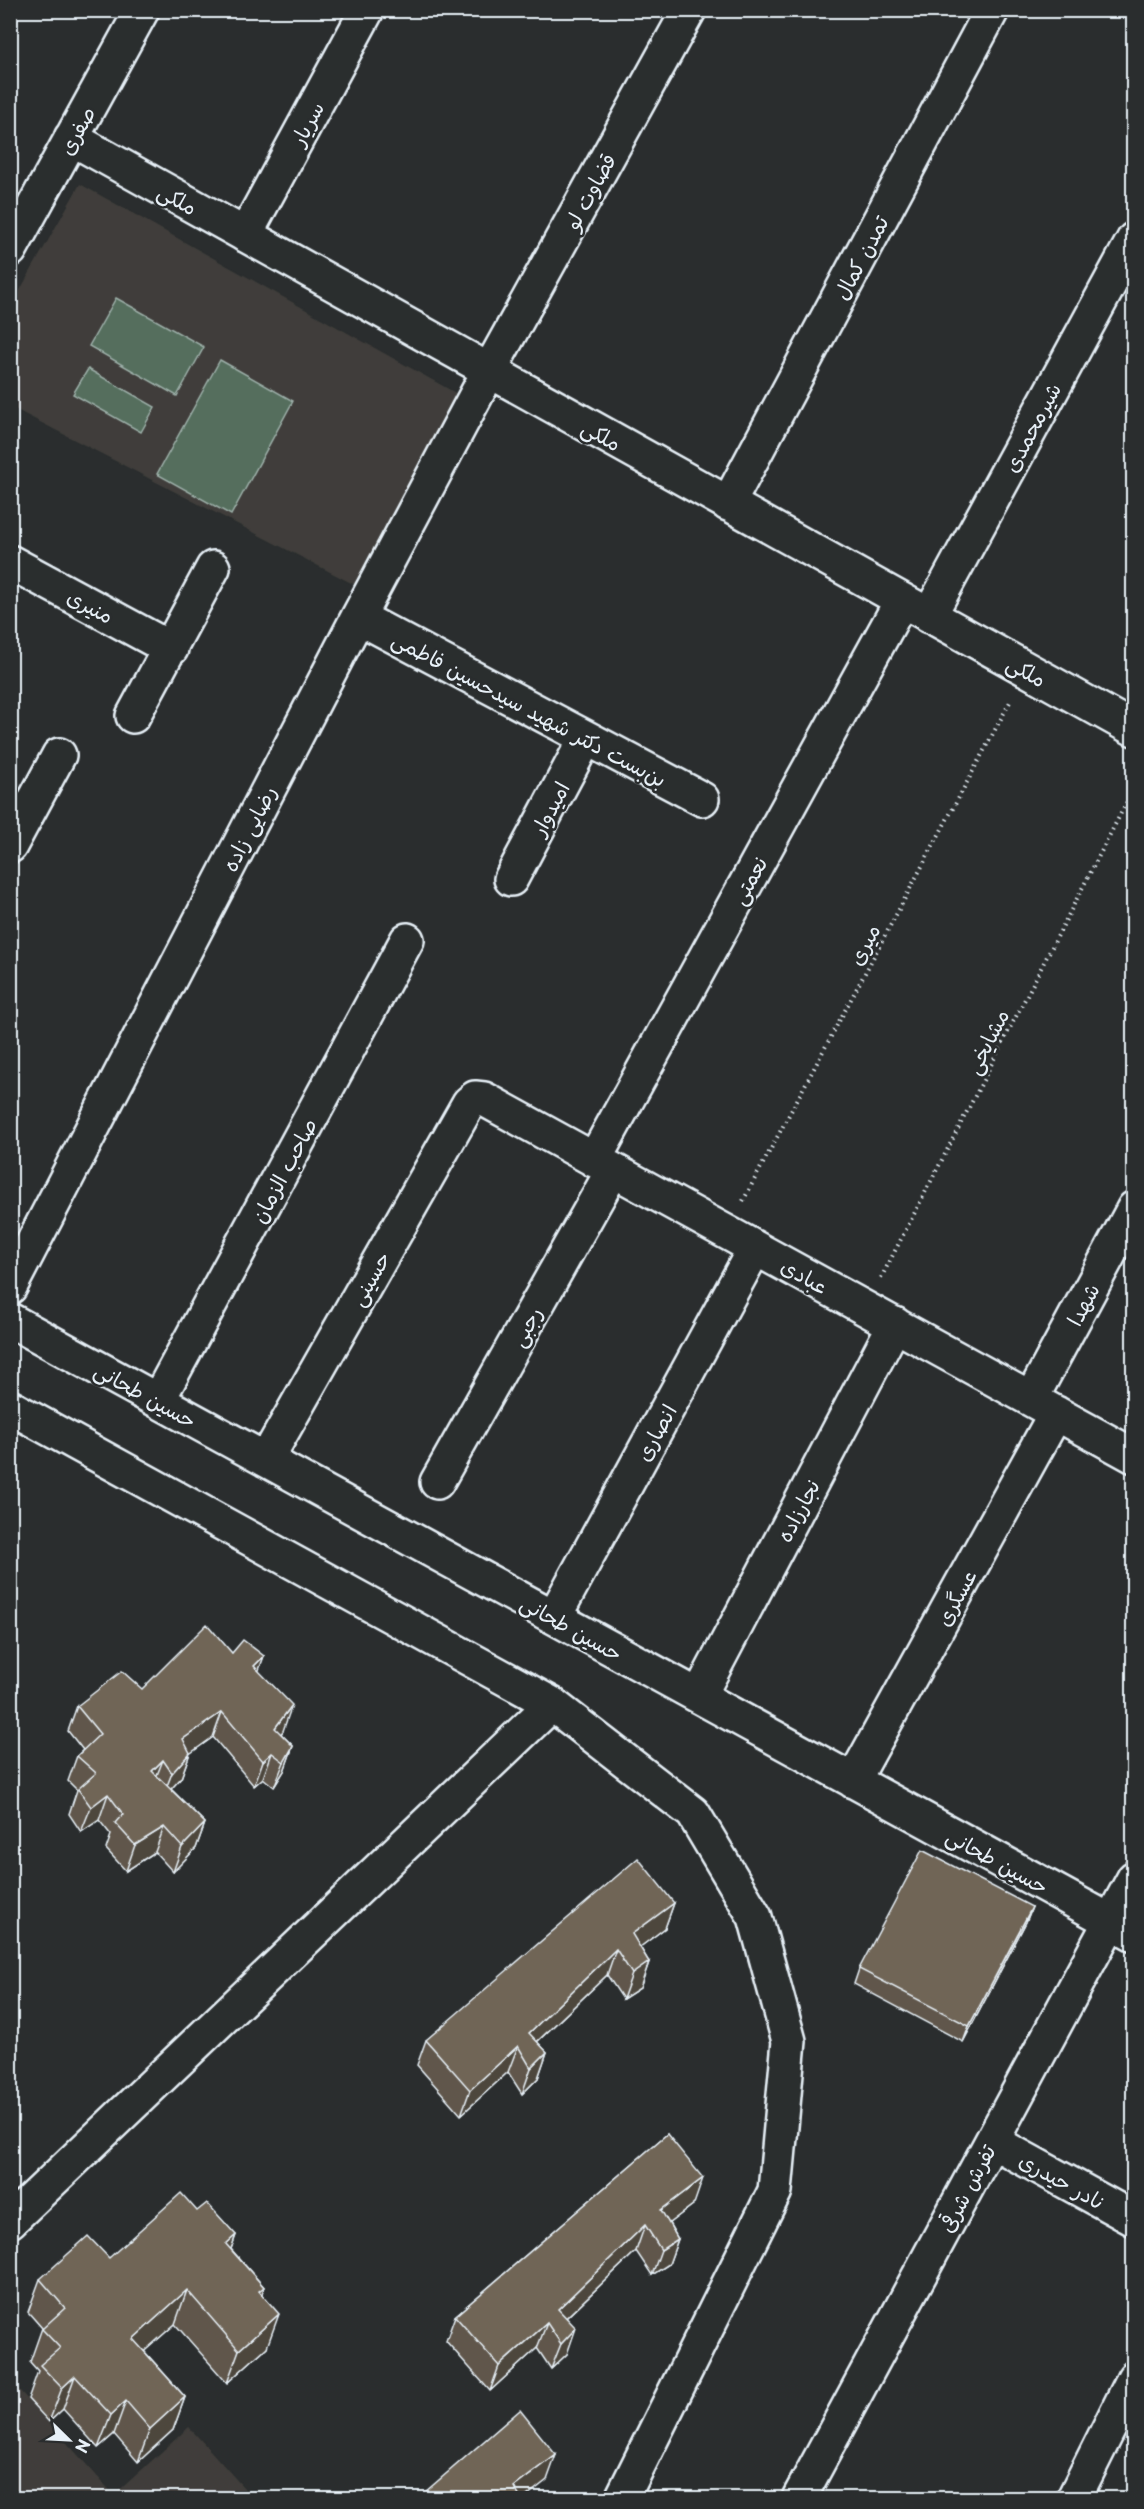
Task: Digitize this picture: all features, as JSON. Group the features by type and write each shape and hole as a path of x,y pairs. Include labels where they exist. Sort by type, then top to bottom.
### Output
{"street":[{"name":"صفری","path":"10,250 142,10"},
{"name":"سریار","path":"245,235 366,10"},
{"name":"قضاوت لو","path":"489,371 689,10"},
{"name":"تمدن کمال","path":"728,504 992,10"},
{"name":"ملکی","path":"71,138 1133,728"},
{"name":"شیرمحمدی","path":"916,608 1134,239"},
{"name":"رضایی زاده","path":"10,1287 358,617 489,371"},
{"name":"منیری","path":"10,562 171,649"},
{"path":"133,716 213,568"},
{"name":"نعمتی","path":"603,1165 916,608"},
{"name":"بن‌بست دکتر شهید سیدحسین فاطمی","path":"358,617 702,799"},
{"name":"امیدوار","path":"511,879 586,738"},
{"path":"10,846 59,755"},
{"name":"صاحب الزمان","path":"158,1400 407,940"},
{"name":"عبادی","path":"475,1098 484,1099 1134,1456"},
{"name":"حسینی","path":"266,1460 469,1103 475,1098"},
{"name":"رجبی","path":"437,1482 603,1165"},
{"name":"شهدا","path":"1044,1406 1134,1208"},
{"name":"انصاری","path":"554,1617 755,1248"},
{"name":"حسین طحانی","path":"10,1320 1122,1928"},
{"name":"نجارزاده","path":"699,1696 895,1324"},
{"name":"عسگری","path":"853,1781 1044,1406"},
{"path":"10,1407 552,1704 693,1813 755,1917 789,2040 775,2191 622,2499"},
{"path":"10,2221 552,1704"},
{"name":"تفرش شرقی","path":"800,2499 992,2141 1122,1928 1134,1878"},
{"name":"نادر حیدری","path":"992,2141 1134,2219"},
{"path":"1074,2499 1134,2378"}],"path":[{"name":"میری","path":"726,1232 1027,670"},
{"name":"مشایخی","path":"865,1309 1134,788"}],"shaded area":[{"path":"80,184 461,396 359,587 11,407 11,306"},
{"path":"11,2381 114,2495 189,2427 253,2498 11,2498"}],"green space":[{"path":"116,298 204,347 177,396 89,346"},
{"path":"220,360 293,401 231,515 157,474"},
{"path":"88,369 155,407 141,432 73,394"}],"building":[{"path":"207,1624 232,1653 243,1640 264,1656 254,1666 292,1705 275,1728 293,1746 284,1762 272,1753 263,1761 222,1712 183,1739 190,1753 172,1773 163,1760 152,1771 205,1823 182,1847 164,1827 135,1845 115,1823 123,1814 108,1794 91,1807 78,1789 96,1773 77,1756 100,1734 77,1706 122,1671 142,1689"},
{"path":"922,1850 1032,1907 969,2026 859,1969"},
{"path":"638,1858 674,1903 632,1934 649,1962 632,1974 616,1949 529,2033 547,2052 531,2068 518,2046 470,2090 426,2040"},
{"path":"667,2134 703,2178 661,2210 678,2239 661,2250 645,2225 558,2309 576,2328 561,2344 547,2323 499,2366 455,2316"},
{"path":"181,2193 197,2211 207,2203 236,2235 226,2244 264,2287 259,2291 279,2314 239,2350 187,2290 133,2339 185,2397 150,2429 126,2401 111,2415 75,2376 62,2388 40,2365 60,2348 42,2329 65,2308 40,2279 88,2236 109,2258"},
{"path":"520,2410 556,2455 514,2487 521,2499 417,2499"}]}
